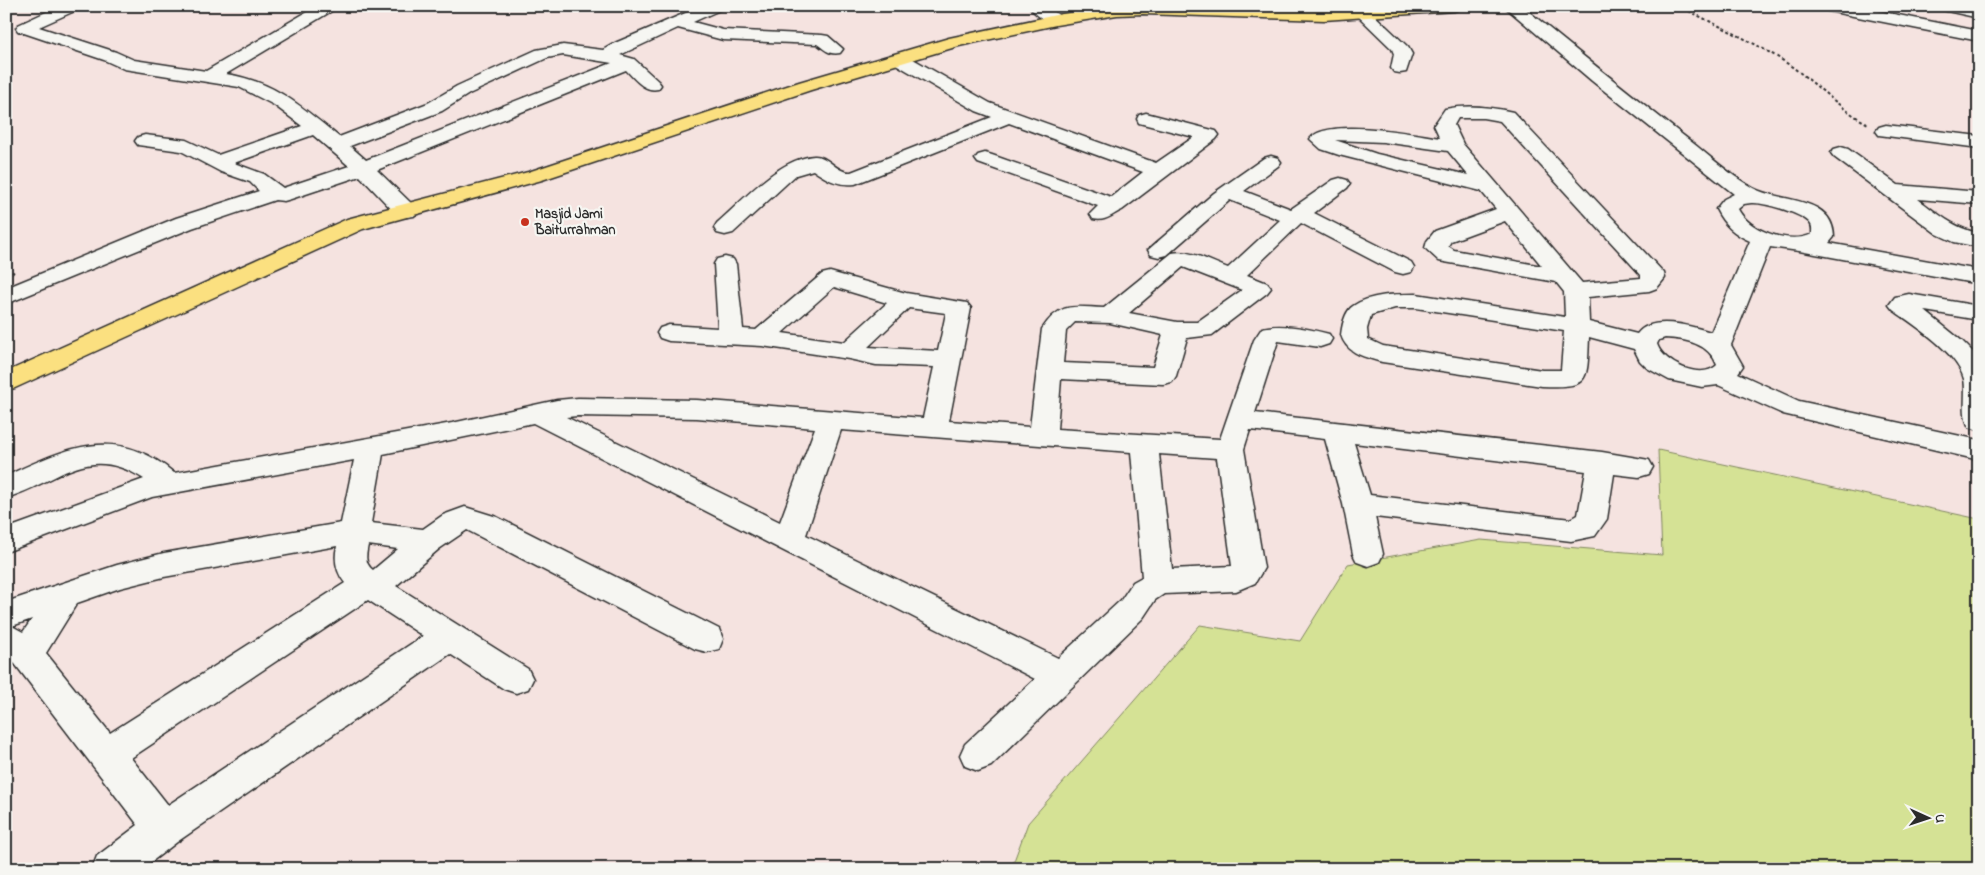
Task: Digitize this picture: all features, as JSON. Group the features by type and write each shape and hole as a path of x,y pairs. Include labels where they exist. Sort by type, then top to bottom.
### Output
{"main road":[{"path":"6,382 170,309 320,238 380,216 406,211 535,176 804,86 965,40 1117,8 1210,8 1301,15 1363,13 1454,6"}],"street":[{"path":"15,25 73,6"},
{"path":"208,78 329,6"},
{"path":"606,56 621,47 716,6"},
{"path":"1037,6 1056,20"},
{"path":"1512,6 1672,138 1751,197"},
{"path":"1828,6 1979,36"},
{"path":"1944,6 1979,13"},
{"path":"1363,13 1400,47 1403,54 1400,68"},
{"path":"677,23 723,35 815,38 822,40 834,49"},
{"path":"15,25 25,30 78,45 130,65 255,86 278,99 364,168 406,211"},
{"path":"336,145 435,107 463,90 542,54 563,50 606,56 628,63 652,85"},
{"path":"900,59 982,107 1158,170"},
{"path":"145,141 186,146 216,162 257,178 274,193 284,195 364,168 628,63"},
{"path":"1509,212 1443,236 1438,241 1436,248 1447,256 1570,284 1641,286 1649,283 1653,278 1652,273 1506,116 1483,112 1452,113 1444,125 1454,146 1570,284 1577,326 1574,375 1567,379 1542,378 1382,354 1358,346 1353,339 1356,321 1361,311 1370,306 1395,301 1416,301 1577,326 1645,344"},
{"path":"725,228 789,171 815,162 843,180 856,178 1008,116"},
{"path":"985,159 1107,209 1209,134 1146,118"},
{"path":"216,162 315,128"},
{"path":"1886,131 1979,142"},
{"path":"1454,146 1346,133 1326,134 1320,139 1321,142 1333,147 1362,156 1487,186"},
{"path":"1840,153 1944,229 1962,237 1979,240"},
{"path":"1110,316 1162,251 1228,192 1271,162"},
{"path":"1231,278 1297,216 1340,184"},
{"path":"1894,191 1979,198"},
{"path":"1228,192 1297,216 1403,267"},
{"path":"6,297 184,224 274,193"},
{"path":"1800,244 1811,243 1824,237 1825,231 1818,220 1788,204 1751,197 1742,198 1729,204 1727,209 1728,215 1740,227 1762,238 1979,277"},
{"path":"1718,346 1762,238"},
{"path":"1042,437 1054,328 1069,314 1110,316 1177,330 1203,330 1260,288 1162,251"},
{"path":"725,264 731,336"},
{"path":"762,338 830,280 904,300 958,308 934,428"},
{"path":"849,351 904,300"},
{"path":"1979,313 1909,301 1903,302 1901,306 1945,339 1968,362 1977,376 1979,421"},
{"path":"1050,370 1163,376 1177,330"},
{"path":"1662,330 1700,336 1718,346 1728,356 1730,366 1725,374 1713,379 1676,374 1660,365 1648,354 1645,344 1649,335 1662,330"},
{"path":"669,333 762,338 876,357 948,359"},
{"path":"978,755 1132,609 1144,591 1158,582 1236,579 1244,574 1248,568 1230,449 1239,420 1266,340 1271,333 1320,339"},
{"path":"1722,376 1762,396 1792,408 1979,450"},
{"path":"6,541 127,494 578,406 697,409 1042,437 1230,449"},
{"path":"537,414 1061,676"},
{"path":"788,540 831,420"},
{"path":"1239,420 1639,467"},
{"path":"1337,432 1358,504 1368,554"},
{"path":"1144,444 1158,582"},
{"path":"370,447 350,558 354,572 371,585 516,678"},
{"path":"6,488 88,454 107,454 134,461 158,474 170,485"},
{"path":"1358,504 1571,530 1584,528 1592,519 1602,462"},
{"path":"106,755 371,585 428,541 454,523 465,518 486,525 707,639"},
{"path":"6,614 164,565 354,532 428,541"},
{"path":"66,594 17,646 164,829"},
{"path":"110,869 164,829 450,636"}],"path":[{"path":"1678,6 1782,60 1816,84 1857,119 1886,131"}],"green space":[{"path":"1658,450 1979,519 1979,869 1011,869 1028,823 1200,625 1300,641 1348,564 1481,540 1662,555"}],"place":[{"name":"Masjid Jami Baiturrahman","path":"525,222"}]}
